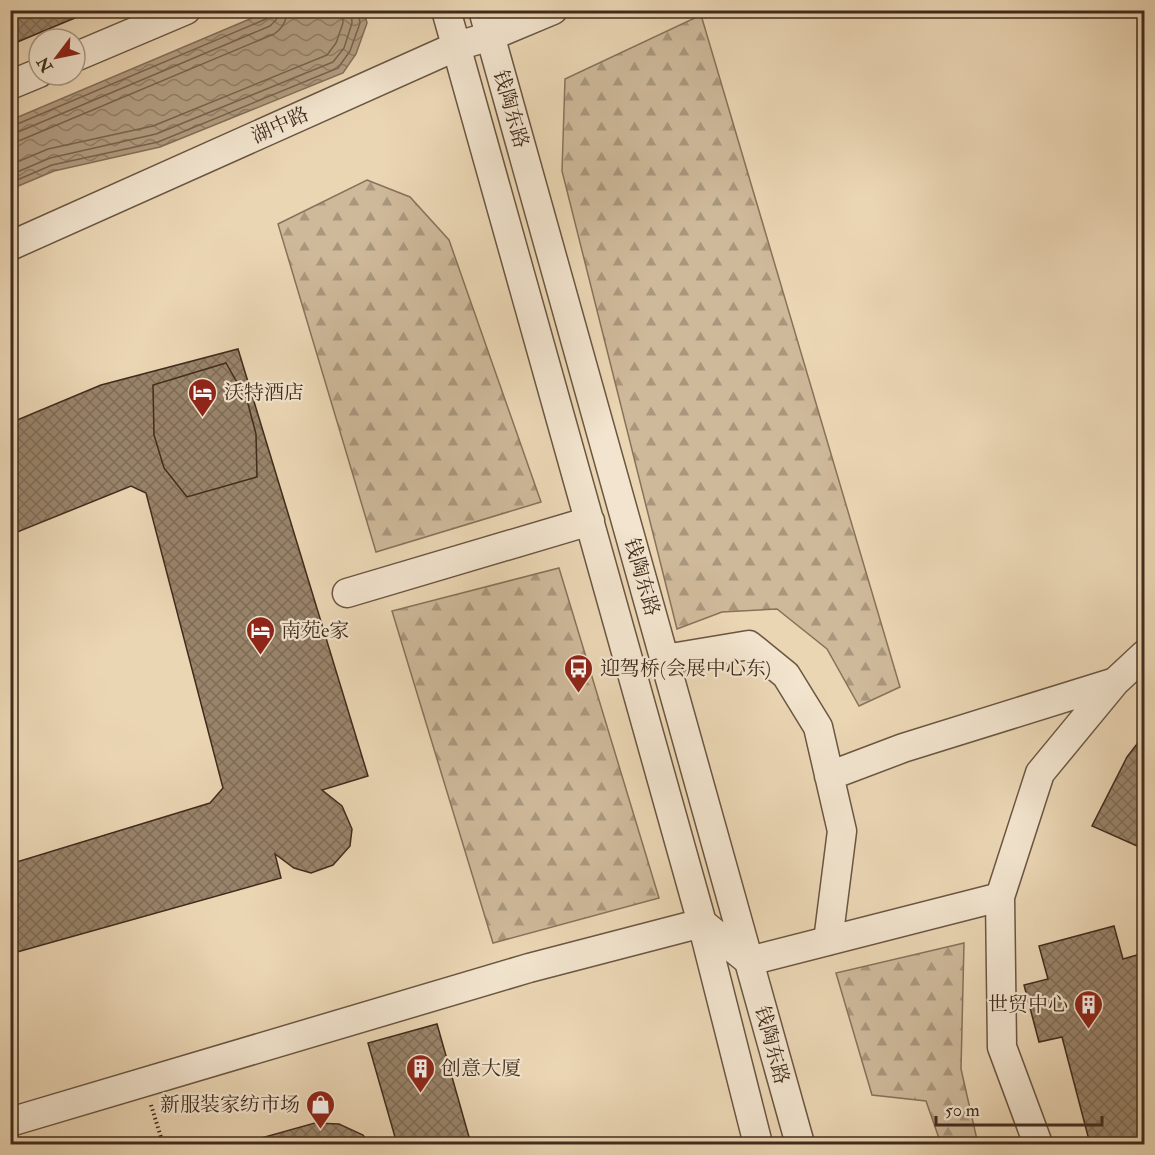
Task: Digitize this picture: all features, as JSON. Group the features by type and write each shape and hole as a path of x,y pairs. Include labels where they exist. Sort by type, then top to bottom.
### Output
{"street":[{"path":"87,52 186,10"},
{"name":"钱陶东路","path":"446,10 702,923 758,1144"},
{"name":"湖中路","path":"10,246 457,46 487,23 553,10"},
{"name":"钱陶东路","path":"487,23 800,1144"},
{"path":"10,85 27,78"},
{"path":"347,593 590,521"},
{"path":"665,659 749,645 786,675 818,727 842,831 828,941"},
{"path":"1038,1144 1002,1047 1000,897 1040,773 1115,682 1144,655"},
{"path":"829,776 903,748 1115,682"},
{"path":"10,1122 530,969 702,923 749,961 1000,897"}],"path":[{"path":"145,1082 163,1144"}],"green space":[{"path":"701,15 900,687 859,706 827,649 777,609 722,612 677,629 562,171 565,79"},
{"path":"367,180 410,197 449,240 541,502 376,552 278,224"},
{"path":"559,568 659,898 493,943 392,611"},
{"path":"964,943 961,1069 978,1144 941,1144 926,1101 872,1095 836,973"}],"water":[{"path":"271,10 364,11 367,23 356,54 343,73 160,147 54,171 11,189 11,120"}],"building":[{"path":"10,10 94,10 53,27 27,27 27,38 10,45"},
{"name":"南苑e家","path":"238,349 368,776 322,790 342,806 352,829 350,846 333,865 311,873 294,868 275,854 281,878 10,954 10,864 210,803 223,788 146,493 131,486 10,535 10,423 101,385"},
{"name":"沃特酒店","path":"226,363 247,400 256,434 257,477 187,497 164,468 154,435 153,385"},
{"path":"1144,735 1144,849 1092,826 1127,757"},
{"name":"世贸中心","path":"1114,926 1123,959 1144,953 1144,1020 1139,1022 1144,1042 1144,1144 1071,1144 1089,1140 1062,1037 1039,1042 1024,985 1048,979 1039,946"},
{"name":"创意大厦","path":"437,1024 471,1144 397,1144 368,1043"},
{"name":"新服装家纺市场","path":"315,1123 339,1124 363,1135 370,1144 240,1144"}],"place":[{"name":"沃特酒店","path":"203,418"},
{"name":"南苑e家","path":"260,656"},
{"name":"迎驾桥(会展中心东)","path":"579,694"},
{"name":"世贸中心","path":"1089,1030"},
{"name":"创意大厦","path":"420,1094"},
{"name":"新服装家纺市场","path":"321,1130"}]}
